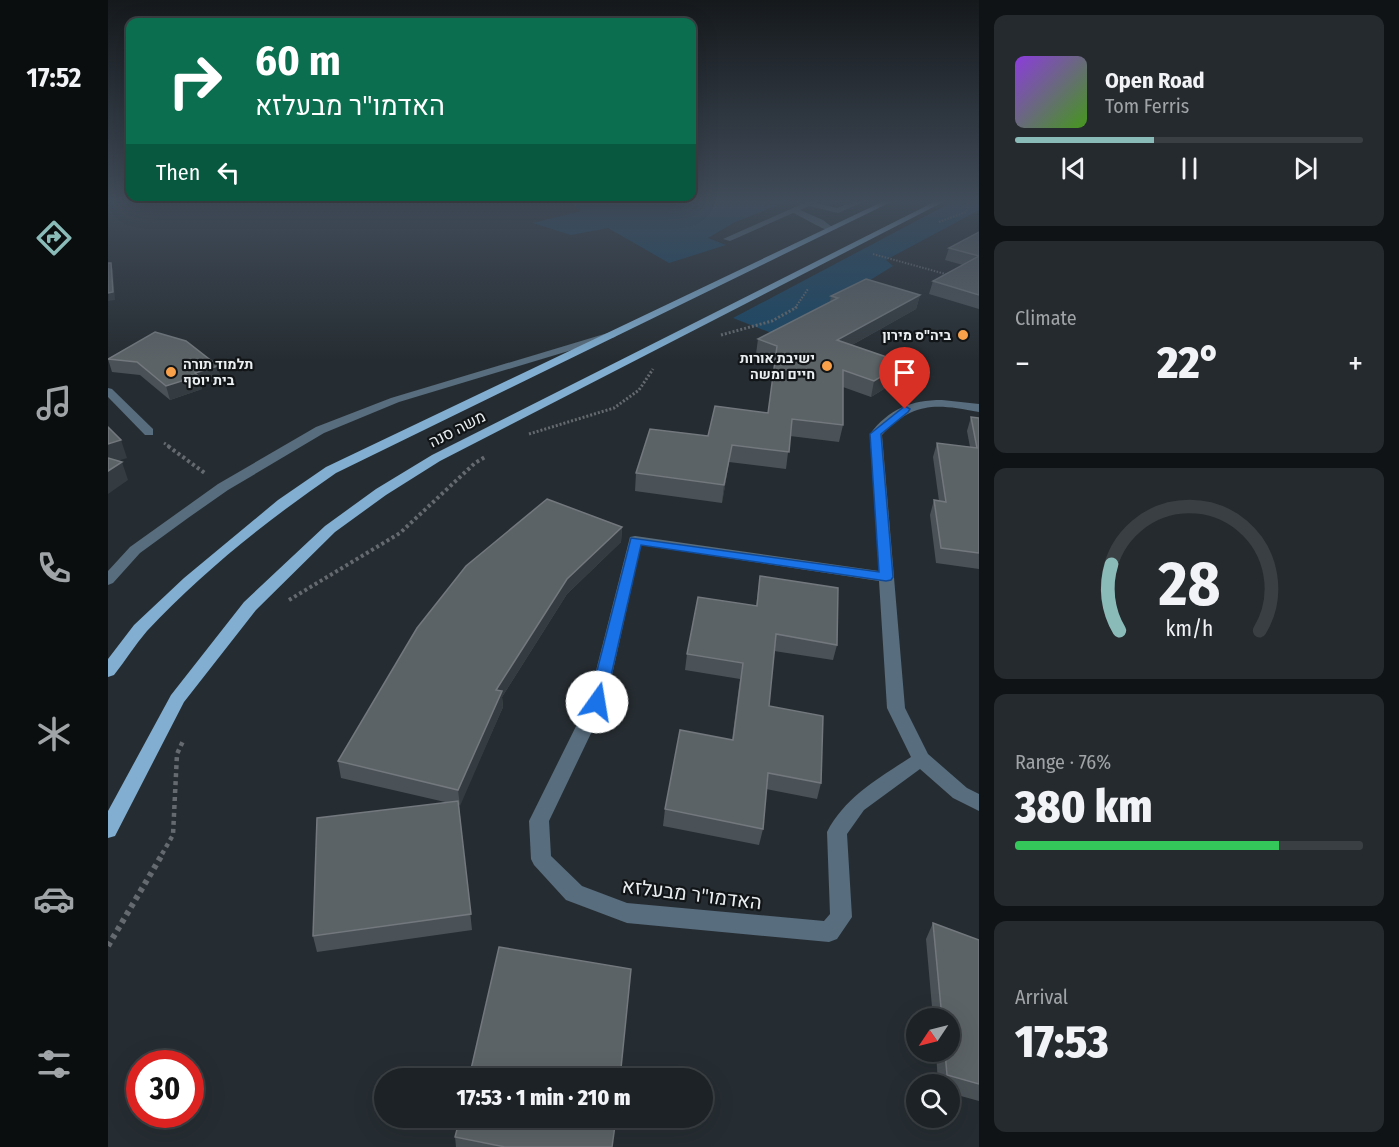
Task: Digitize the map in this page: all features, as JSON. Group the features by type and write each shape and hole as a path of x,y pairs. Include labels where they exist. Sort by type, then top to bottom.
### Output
{"main road":[{"name":"משה סנה","path":"108,671 140,629 189,581 292,496 331,470 777,254"},
{"name":"משה סנה","path":"108,830 177,699 250,606 330,529 381,492 435,458 838,254"}],"street":[{"path":"108,580 135,550 223,487 320,430 395,400 611,334"},
{"path":"108,391 149,432"},
{"path":"979,408 958,404 905,409 876,434 896,708 921,759 960,793 979,803"},
{"name":"האדמו\"ר מבעלזא","path":"886,577 635,540 597,702 539,821 541,860 574,892 627,913 829,932 841,917 837,832 857,804 921,759"}],"path":[{"path":"874,254 957,277"},
{"path":"715,337 765,324 788,315 801,304 806,291 812,286"},
{"path":"526,435 596,415 616,406 638,392 654,368 661,363"},
{"path":"149,432 223,487"},
{"path":"288,601 400,533 475,463 489,454"},
{"path":"108,946 173,835 177,754 187,733"}],"shaded area":[{"path":"652,254 699,254 669,263"},
{"path":"855,254 898,254 886,260 893,266 779,336 733,318"}],"building":[{"path":"979,256 979,295 933,281"},
{"path":"108,263 111,263 113,292 108,293"},
{"path":"866,279 920,295 837,340 904,363 874,381 843,370 843,425 792,419 789,452 732,445 724,485 636,473 650,429 708,436 715,406 768,413 777,346 758,339 838,298 831,296"},
{"path":"155,332 186,341 218,366 195,373 198,376 166,386 137,362 108,359"},
{"path":"971,417 979,418 979,553 941,548 934,500 946,502 937,443 977,448"},
{"path":"108,427 121,440 108,444"},
{"path":"108,458 122,462 108,471"},
{"path":"547,499 622,527 567,579 496,690 502,691 458,790 338,761 417,628 466,566"},
{"path":"760,576 838,588 837,645 776,634 769,706 823,716 821,783 768,773 763,829 665,809 680,730 733,740 743,663 687,654 698,597 757,606"},
{"path":"458,801 471,914 313,936 317,818"},
{"path":"933,923 979,940 979,1084 960,1079 960,1074 947,1074 946,1062 960,1062 960,1008 941,1008"},
{"path":"499,947 631,969 621,1068 471,1068"},
{"path":"457,1128 615,1128 612,1147 505,1147 455,1137"}],"place":[{"name":"ביה\"ס מירון","path":"963,335"},
{"name":"ישיבת אורות חיים ומשה","path":"827,366"},
{"name":"תלמוד תורה בית יוסף","path":"171,372"}],"route":[{"path":"597,702 635,540 886,577 876,434 905,409"}]}
